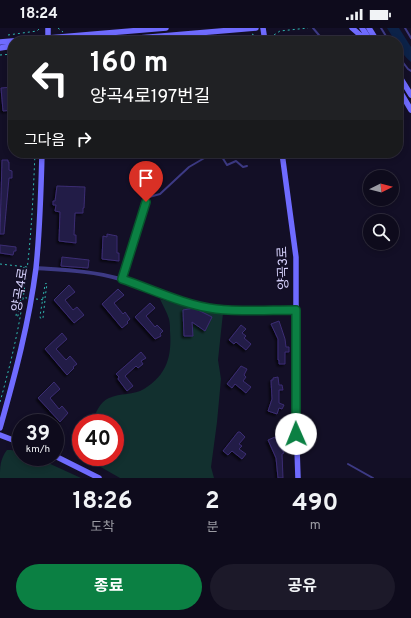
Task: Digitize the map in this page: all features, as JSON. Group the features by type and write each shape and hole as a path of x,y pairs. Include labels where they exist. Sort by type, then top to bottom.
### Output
{"street":[{"path":"80,36 166,28"},
{"path":"162,36 256,28"},
{"path":"352,28 361,36"},
{"path":"403,82 411,95"},
{"path":"403,96 411,110"},
{"name":"양곡4로","path":"0,428 22,348 36,268 42,158"},
{"name":"양곡3로","path":"283,158 295,247 298,478"},
{"path":"36,268 94,273 122,279 209,308 231,310 296,310"},
{"path":"0,435 12,440"},
{"path":"64,460 99,478"}],"lane":[{"path":"313,28 320,36"},
{"path":"405,28 411,38"},
{"path":"403,63 408,70 411,71"},
{"path":"122,279 147,199 160,194 189,167 204,158"},
{"path":"223,158 227,165 236,161 242,167 247,166"},
{"path":"348,464 373,478"}],"path":[{"path":"6,36 37,31 40,28"},
{"path":"274,35 280,31 308,28"},
{"path":"0,402 14,350 28,267 35,158"},
{"path":"0,264 28,267"},
{"path":"16,319 24,281 24,266"},
{"path":"19,297 23,278"},
{"path":"46,283 45,299 43,318 41,319 40,316 46,283"},
{"path":"16,319 17,304 22,305"},
{"path":"16,319 20,320"}],"green space":[{"path":"160,299 210,312 223,313 218,360 221,379 211,467 214,478 120,478 99,466 124,466 124,414 96,414 96,412 100,405 109,398 140,391 152,384 158,378 169,357 170,324"},
{"path":"7,450 12,450 12,466 55,466 81,478 0,478 0,467"}],"water":[{"path":"387,28 399,28 411,47 411,62 403,54 403,36 392,36"}],"building":[{"path":"8,87 8,110 3,111 1,88"},
{"path":"2,160 8,160 9,170 12,171 12,178 9,178 4,234 0,234"},
{"path":"57,186 85,187 83,213 75,213 74,235 76,235 76,243 59,241 60,212 55,211 56,205 53,205"},
{"path":"107,234 117,236 117,253 119,253 119,261 102,259 103,236 107,237"},
{"path":"0,245 16,247 16,251 14,251 13,255 0,253"},
{"path":"62,257 89,260 88,268 61,266"},
{"path":"69,285 75,292 65,300 73,310 77,307 84,315 74,323 54,300"},
{"path":"118,289 124,295 114,303 123,314 125,312 130,319 122,328 102,304"},
{"path":"150,303 155,308 146,316 155,327 157,325 163,331 160,334 161,336 155,339 135,317"},
{"path":"194,308 212,317 205,331 192,322 193,336 184,336 183,310"},
{"path":"279,321 286,347 289,347 289,352 285,352 285,364 279,364 278,339 271,324"},
{"path":"241,325 246,329 242,333 246,336 244,338 251,344 246,350 236,342 234,344 229,340"},
{"path":"62,333 67,339 56,349 66,360 70,356 77,364 67,375 45,349"},
{"path":"141,352 146,358 141,361 143,364 138,368 136,366 125,376 133,386 127,391 116,374"},
{"path":"241,366 247,369 244,375 246,377 243,381 251,387 246,393 235,384 232,388 227,384"},
{"path":"278,377 279,385 282,385 283,390 279,390 279,403 284,405 282,409 279,408 277,414 268,411 272,399 271,380"},
{"path":"54,382 60,389 50,398 59,409 62,406 68,413 64,418 64,414 53,414 38,398"},
{"path":"238,432 245,437 239,444 242,446 239,449 246,454 242,459 232,451 228,455 223,451"},
{"path":"275,437 284,453 282,454 283,478 278,478 276,458 268,440"}],"route":[{"path":"146,202 122,279 209,308 231,310 296,310 296,434"}]}
